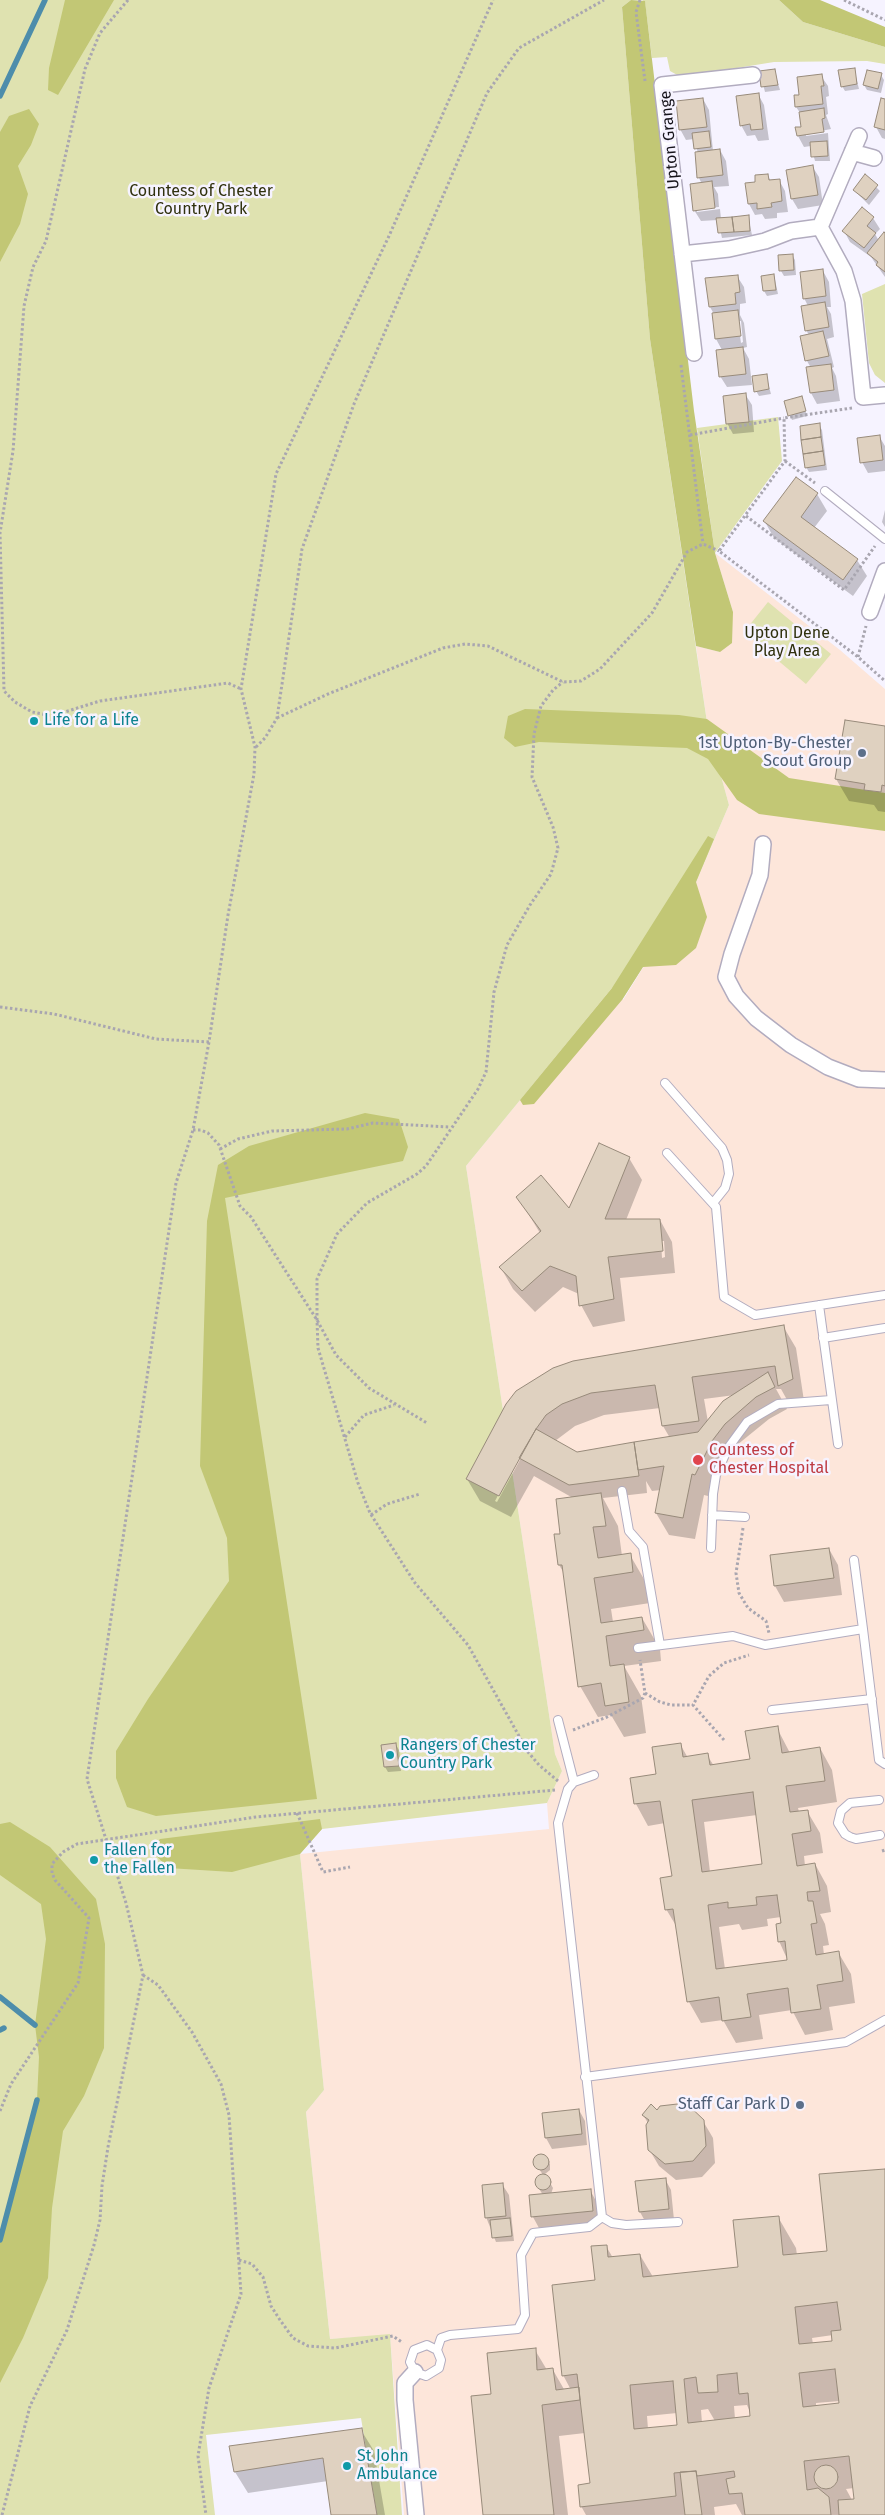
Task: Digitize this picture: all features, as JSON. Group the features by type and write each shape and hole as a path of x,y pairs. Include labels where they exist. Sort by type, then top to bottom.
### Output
{"street":[{"name":"Upton Grange","path":"694,353 662,85 753,75"},
{"path":"820,226 859,136"},
{"path":"852,152 874,158"},
{"path":"682,254 729,249 765,241 791,231 820,226"},
{"path":"820,226 844,271 853,301 863,397 885,395"},
{"path":"870,612 885,571"},
{"path":"764,844 760,875 732,954 726,977 736,996 756,1018 791,1045 828,1067 859,1079 885,1080"},
{"path":"415,2372 405,2383 405,2400 416,2515"}],"lane":[{"path":"825,491 883,538"},
{"path":"665,1083 722,1148 727,1160 729,1174 725,1188 713,1204"},
{"path":"667,1153 716,1207 724,1297 755,1315 885,1295"},
{"path":"819,1305 830,1400 838,1444"},
{"path":"823,1338 885,1328"},
{"path":"711,1548 716,1475 728,1448 747,1422 778,1404 830,1400"},
{"path":"622,1492 629,1531 642,1547 660,1645"},
{"path":"712,1515 745,1517"},
{"path":"854,1560 879,1760 885,1764"},
{"path":"638,1648 733,1636 765,1644 863,1629"},
{"path":"772,1710 872,1699"},
{"path":"558,1720 560,1735 574,1782"},
{"path":"594,1775 574,1782 568,1789 558,1823 602,2217"},
{"path":"879,1800 850,1803 841,1811 838,1823 844,1834 856,1839 880,1835"},
{"path":"585,2077 846,2042 885,2020"},
{"path":"602,2217 612,2222 626,2225 678,2222"},
{"path":"437,2350 426,2345 414,2350 410,2362 415,2372 426,2376 436,2372 441,2360 437,2350 441,2338 450,2335 518,2329 525,2315 521,2255 533,2233 589,2227 602,2217"}],"path":[{"path":"128,0 100,33 86,69 46,241 33,267 24,306 13,451 0,533 4,691 15,702 32,712 52,716 100,701 228,682 241,689"},
{"path":"2,2515 30,2406 66,2330 94,2245 100,2220 102,2186 108,2147 143,1974 126,1903 104,1839 87,1779 176,1183 193,1130 209,1042 228,914 254,774 255,747 241,689 276,474 389,236 493,0"},
{"path":"255,747 265,738 278,718 302,549 354,404 487,93 519,48 604,0"},
{"path":"844,0 885,20"},
{"path":"690,434 859,407 863,397"},
{"path":"719,551 785,461 784,418"},
{"path":"785,461 825,491"},
{"path":"746,516 844,590 883,538"},
{"path":"278,718 328,694 443,648 466,644 488,646 563,682 581,681 600,669 652,613 687,552 703,544 719,551 858,657 885,681"},
{"path":"858,657 870,612"},
{"path":"563,682 553,690 541,706 534,734 532,777 553,827 558,848 551,874 530,905 507,945 494,992 486,1072 478,1088 426,1166 417,1174 367,1203 337,1234 317,1279 317,1320 318,1348 358,1483 371,1515 415,1584 468,1645 528,1752 539,1765 568,1789"},
{"path":"0,1007 54,1014 156,1039 209,1042"},
{"path":"220,1149 238,1139 272,1131 347,1129 374,1123 451,1127"},
{"path":"193,1130 201,1130 214,1137 240,1206 250,1217 317,1320 336,1355 350,1372 369,1388 394,1405 427,1423"},
{"path":"345,1437 364,1415 394,1405"},
{"path":"371,1515 387,1504 420,1494"},
{"path":"560,1735 632,1705 643,1698 645,1693 638,1648"},
{"path":"645,1693 660,1702 672,1705 694,1705"},
{"path":"0,2111 11,2084 78,1983 89,1918 56,1880 52,1864 62,1852 77,1844 104,1839 256,1817 568,1789"},
{"path":"297,1813 323,1872 350,1867"},
{"path":"143,1974 158,1985 192,2032 221,2084 229,2115 242,2294 209,2388 198,2456 206,2515"},
{"path":"239,2260 252,2264 263,2277 271,2306 293,2338 308,2346 336,2348 393,2336 414,2350"}],"shaded area":[{"name":"Countess of Chester Hospital","path":"715,553 840,650 885,689 885,2515 404,2515 390,2335 330,2339 306,2112 324,2090 300,1854 549,1829 547,1803 562,1771 555,1754 466,1166 612,988 623,1000 696,882 729,805 708,729 696,646 720,652 733,612"}],"green space":[{"name":"Countess of Chester Country Park","path":"0,0 631,0 622,7 650,339 708,729 729,805 696,882 622,1000 612,988 466,1166 555,1754 562,1771 547,1803 322,1829 300,1854 324,2090 306,2112 330,2339 390,2334 402,2515 377,2515 361,2418 206,2435 215,2515 0,2515"},
{"path":"65,0 114,0 58,95 48,90 49,68"},
{"path":"631,0 645,1 694,411 715,553 733,612 732,643 720,652 696,646 650,339 622,7"},
{"path":"642,0 779,0 803,22 885,47 885,64 867,61 774,62 681,77 670,71 667,57 652,58 645,2"},
{"path":"779,0 820,0 885,27 885,47 803,22"},
{"path":"29,109 39,124 31,145 18,166 28,194 20,224 0,262 0,132 9,116"},
{"path":"885,284 885,383 875,375 869,363 862,294"},
{"path":"778,417 782,461 715,553 697,428"},
{"name":"Upton Dene Play Area","path":"768,602 831,654 806,684 744,632"},
{"path":"525,709 679,715 707,719 789,778 885,793 885,831 759,814 737,800 708,759 687,748 539,742 515,747 504,738 508,716"},
{"path":"708,836 714,839 696,882 707,917 696,948 676,965 643,967 622,1000 534,1104 523,1105 520,1100 612,988"},
{"path":"365,1113 399,1119 408,1147 403,1161 225,1198 317,1799 156,1816 127,1807 116,1778 116,1751 148,1699 229,1581 227,1538 200,1466 207,1221 218,1165 249,1146"},
{"path":"320,1819 322,1829 300,1854 232,1872 168,1868 150,1849 160,1839"},
{"path":"10,1822 50,1847 96,1899 105,1944 104,2048 84,2096 63,2131 52,2208 48,2278 23,2338 0,2383 0,2240 37,2100 39,2057 35,2025 46,1939 41,1904 0,1875 0,1824"}],"building":[{"path":"855,68 857,84 841,87 838,70"},
{"path":"775,69 778,85 761,87 759,71"},
{"path":"867,70 882,73 878,89 863,85"},
{"path":"822,74 824,86 821,86 823,104 795,107 794,95 799,95 797,77"},
{"path":"759,93 763,129 751,130 750,124 740,126 736,96"},
{"path":"703,98 707,127 679,130 676,101"},
{"path":"881,98 885,99 885,130 874,127"},
{"path":"824,108 825,118 822,119 824,132 797,136 795,127 801,127 799,112"},
{"path":"709,131 711,147 694,149 692,133"},
{"path":"827,141 828,156 811,157 810,142"},
{"path":"720,149 723,175 697,178 695,152"},
{"path":"813,165 818,195 791,199 786,170"},
{"path":"768,174 769,180 780,179 782,201 771,203 772,207 757,209 757,203 748,204 745,183 755,182 755,175"},
{"path":"865,174 878,185 866,200 853,190"},
{"path":"712,181 715,208 693,211 690,184"},
{"path":"862,207 874,217 867,226 876,233 864,248 842,231"},
{"path":"749,215 750,231 734,232 732,217"},
{"path":"732,217 734,232 718,233 716,218"},
{"path":"884,232 885,272 876,265 878,262 867,253"},
{"path":"793,254 794,270 779,271 778,255"},
{"path":"823,269 826,296 803,299 800,272"},
{"path":"774,274 776,290 763,291 761,276"},
{"path":"738,275 740,292 735,293 736,304 709,307 705,278"},
{"path":"825,302 829,327 805,331 801,306"},
{"path":"738,310 741,336 715,339 712,313"},
{"path":"823,331 829,356 805,361 800,336"},
{"path":"743,347 746,374 719,377 716,350"},
{"path":"831,364 834,390 810,393 806,367"},
{"path":"767,374 769,389 754,392 752,376"},
{"path":"746,393 749,422 726,424 723,396"},
{"path":"802,396 806,411 788,416 784,401"},
{"path":"820,423 821,437 801,440 800,426"},
{"path":"880,435 883,460 860,463 857,438"},
{"path":"821,437 823,451 803,454 801,440"},
{"path":"823,451 825,465 805,468 803,454"},
{"path":"796,477 818,493 801,517 858,559 843,580 763,521"},
{"name":"1st Upton-By-Chester Scout Group","path":"845,720 885,726 885,786 882,785 881,792 864,790 865,784 835,779"},
{"path":"599,1143 630,1157 605,1219 660,1219 663,1251 608,1257 614,1299 579,1306 576,1276 550,1266 522,1291 499,1267 541,1231 516,1197 541,1175 569,1208"},
{"path":"784,1325 793,1379 778,1386 775,1366 692,1377 699,1421 662,1426 655,1385 591,1393 562,1404 546,1415 536,1429 499,1496 466,1479 506,1404 516,1391 553,1368 573,1361"},
{"path":"768,1372 775,1387 756,1397 725,1424 712,1441 695,1475 692,1474 683,1518 655,1513 664,1466 638,1470 634,1442 698,1432 723,1401"},
{"path":"536,1429 577,1452 634,1442 639,1476 569,1485 519,1458"},
{"path":"601,1493 606,1526 593,1527 598,1558 631,1553 633,1572 594,1578 601,1623 642,1617 644,1630 606,1636 610,1666 624,1664 629,1702 605,1706 601,1683 578,1687 562,1565 558,1565 554,1534 560,1534 556,1499"},
{"path":"829,1548 834,1578 774,1586 770,1555"},
{"path":"778,1726 782,1753 820,1747 825,1781 786,1786 790,1812 808,1810 811,1831 792,1834 797,1866 815,1863 820,1891 807,1892 808,1901 813,1901 817,1923 811,1924 816,1955 839,1951 843,1981 817,1985 821,2009 791,2013 788,1988 747,1994 751,2017 722,2021 719,1997 687,2002 673,1909 665,1910 660,1878 672,1876 660,1801 634,1804 630,1778 656,1774 652,1747 681,1743 683,1757 708,1753 710,1765 750,1759 745,1731","holes":["753,1792 762,1864 702,1872 692,1800","777,1895 781,1923 776,1924 778,1942 785,1941 787,1960 716,1969 708,1905 728,1902 728,1908 757,1905 756,1897"]},
{"name":"Rangers of Chester Country Park","path":"396,1743 399,1766 384,1767 381,1745"},
{"path":"686,2103 704,2120 706,2146 693,2161 665,2164 648,2150 646,2125 649,2120 642,2115 651,2104 657,2110 660,2106"},
{"path":"579,2109 582,2134 545,2138 542,2113"},
{"path":"541,2154 547,2156 549,2162 547,2168 541,2170 535,2168 533,2162 535,2156"},
{"path":"885,2169 885,2515 839,2515 838,2500 854,2499 849,2456 804,2461 807,2490 818,2488 829,2497 831,2515 745,2515 742,2493 729,2494 726,2479 735,2477 734,2471 697,2476 696,2471 674,2473 676,2496 580,2507 578,2485 590,2483 577,2374 562,2376 552,2285 595,2280 591,2246 607,2245 608,2257 640,2254 643,2277 738,2267 733,2220 779,2216 783,2255 827,2251 819,2174","holes":["837,2302 841,2330 831,2331 832,2341 799,2344 795,2307","835,2369 839,2403 803,2407 799,2373","737,2373 739,2394 748,2393 750,2416 688,2423 684,2379 696,2377 698,2393 718,2392 717,2375","673,2381 677,2425 634,2429 630,2385"]},
{"path":"543,2174 549,2176 551,2182 549,2188 543,2190 537,2188 535,2182 537,2176"},
{"path":"666,2178 669,2209 639,2212 635,2181"},
{"path":"503,2183 506,2216 485,2218 482,2185"},
{"path":"591,2189 593,2211 531,2217 529,2195"},
{"path":"510,2218 512,2236 492,2238 490,2220"},
{"path":"536,2348 537,2370 553,2368 556,2390 579,2387 580,2400 542,2405 554,2515 483,2515 471,2396 491,2394 487,2353"},
{"name":"St John Ambulance","path":"362,2428 377,2515 331,2515 323,2458 234,2472 229,2446"},
{"path":"826,2465 831,2466 837,2472 837,2482 831,2488 826,2489 821,2488 815,2482 814,2477 815,2472 821,2466"},
{"path":"696,2471 702,2515 685,2515 680,2472"}],"waterway":[{"path":"0,96 45,0"},
{"path":"0,1997 35,2025"},
{"path":"0,2030 4,2028"},
{"path":"0,2240 37,2100"}],"place":[{"name":"Life for a Life","path":"34,721"},
{"name":"1st Upton-By-Chester Scout Group","path":"862,753"},
{"name":"Countess of Chester Hospital","path":"698,1460"},
{"name":"Rangers of Chester Country Park","path":"390,1755"},
{"name":"Fallen for the Fallen","path":"94,1860"},
{"name":"Staff Car Park D","path":"800,2105"},
{"name":"St John Ambulance","path":"347,2466"}]}
